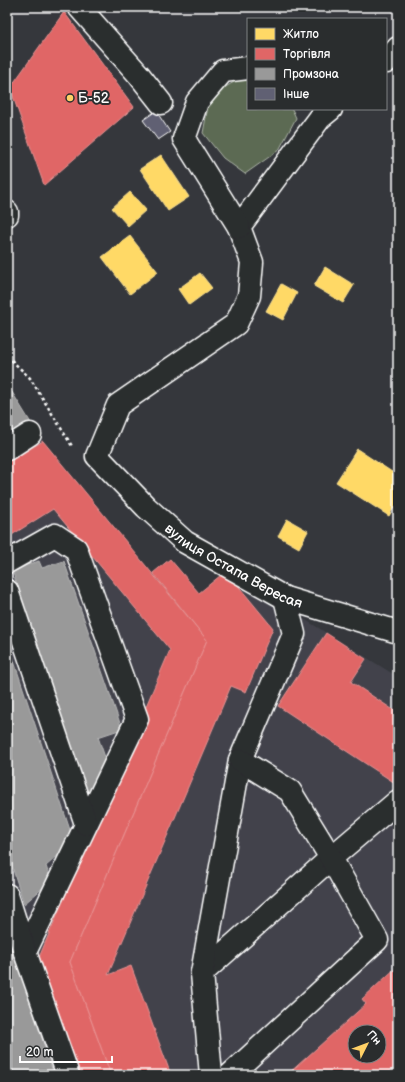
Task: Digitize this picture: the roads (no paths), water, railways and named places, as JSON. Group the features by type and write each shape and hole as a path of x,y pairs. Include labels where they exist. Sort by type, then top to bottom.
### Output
{"street":[{"path":"79,7 139,75 161,103"},
{"path":"387,61 398,48"},
{"path":"247,68 223,71 197,102 184,139 239,227 323,112"},
{"name":"вулиця Остапа Вересая","path":"239,227 252,262 248,296 236,324 118,405 97,456 146,507 185,542 285,598 398,632"},
{"path":"7,449 30,434"},
{"path":"7,562 55,535 76,549 137,719 25,952"},
{"path":"7,591 86,824"},
{"path":"211,1075 202,973 240,760 294,634 285,598"},
{"path":"230,1075 377,940 331,858 290,791 240,760"},
{"path":"202,973 331,858 398,801"},
{"path":"7,895 25,952 68,1075"}],"place":[{"name":"Б-52","path":"70,98"}]}
